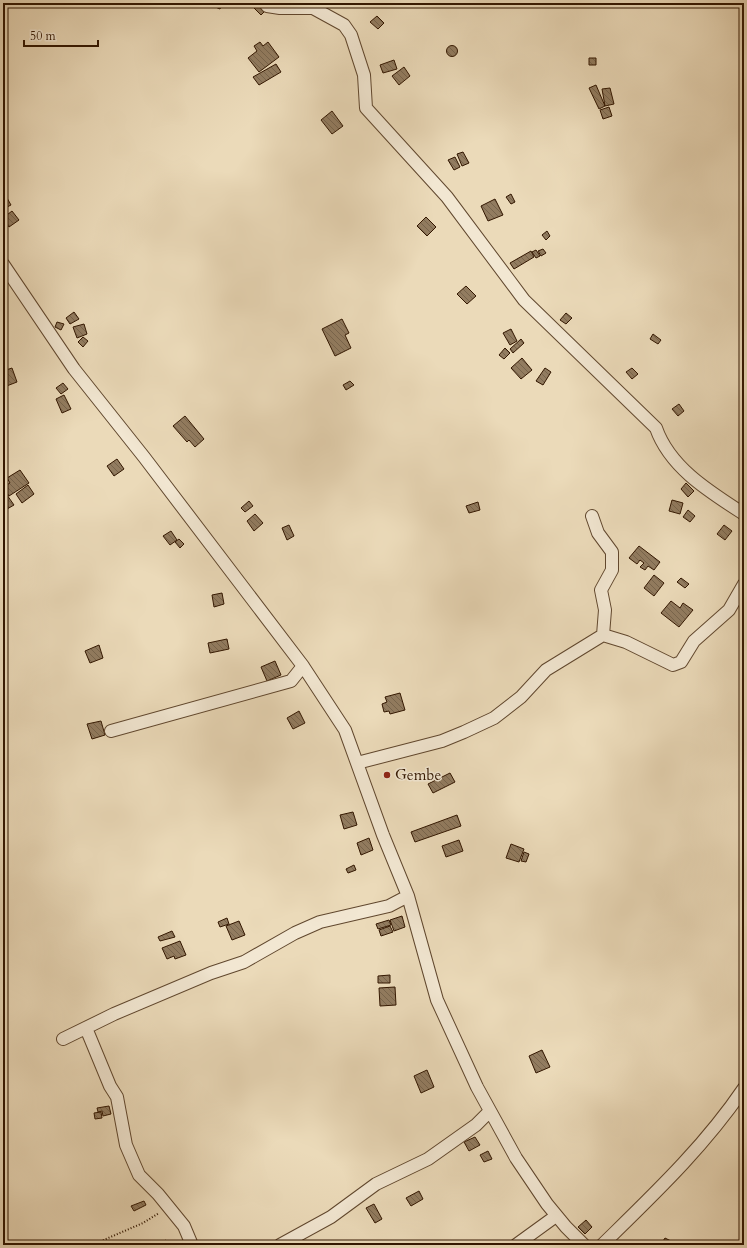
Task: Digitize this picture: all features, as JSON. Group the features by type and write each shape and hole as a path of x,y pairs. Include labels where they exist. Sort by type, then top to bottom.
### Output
{"street":[{"path":"264,3 267,6 280,8 313,8 344,25 351,35 364,75 366,108 447,197 524,300 656,428 667,451 702,487 744,514"},
{"path":"3,264 74,370 149,464 302,666 345,730 383,835 408,896 437,1000 477,1087 516,1158 556,1216 584,1245"},
{"path":"592,516 598,533 612,552 612,570 601,590 605,610 603,634"},
{"path":"603,634 626,642 673,665 680,662 694,641 729,610 744,584"},
{"path":"357,763 442,741 494,718 521,697 546,670 603,634"},
{"path":"111,731 291,681 302,666"},
{"path":"63,1039 210,973 244,962 295,933 320,922 389,906 408,896"},
{"path":"86,1028 101,1067 117,1097 126,1145 139,1175 169,1207 184,1226 192,1245"},
{"path":"602,1245 693,1154 726,1115 744,1088"},
{"path":"280,1245 331,1217 376,1184 428,1159 476,1125 490,1111"},
{"path":"516,1245 556,1216"}],"path":[{"path":"92,1245 143,1223 169,1207"}],"building":[{"path":"206,3 223,3 220,9"},
{"path":"258,4 265,11 261,15 254,8"},
{"path":"377,16 384,23 378,29 370,22"},
{"path":"260,42 263,46 268,42 279,57 259,72 248,58 257,51 254,46"},
{"path":"450,46 454,46 456,47 456,55 450,56 447,53 447,49"},
{"path":"589,58 596,58 596,65 589,65"},
{"path":"394,60 397,69 383,73 380,65"},
{"path":"276,64 281,72 259,85 253,77"},
{"path":"404,67 410,76 399,85 392,76"},
{"path":"596,85 605,106 599,109 589,88"},
{"path":"610,88 614,104 605,106 602,89"},
{"path":"609,107 612,116 603,119 600,110"},
{"path":"332,111 343,126 332,134 321,120"},
{"path":"463,152 469,163 462,166 457,154"},
{"path":"455,157 460,167 454,170 448,160"},
{"path":"511,194 515,202 511,204 506,197"},
{"path":"7,198 11,205 3,209 3,201"},
{"path":"495,199 503,215 488,221 481,206"},
{"path":"12,211 19,220 9,227 3,218"},
{"path":"426,217 436,227 427,236 417,226"},
{"path":"547,231 550,236 546,240 542,235"},
{"path":"543,249 546,253 541,256 538,251"},
{"path":"536,250 540,256 536,258 532,252"},
{"path":"531,251 534,257 514,269 510,263"},
{"path":"466,286 476,296 467,304 457,294"},
{"path":"74,312 79,319 70,324 66,318"},
{"path":"566,313 572,318 566,324 560,320"},
{"path":"342,319 349,333 345,335 351,348 335,356 322,329"},
{"path":"57,322 64,324 61,330 55,327"},
{"path":"84,324 87,334 77,338 73,327"},
{"path":"511,329 517,341 510,345 503,333"},
{"path":"653,334 661,340 658,344 650,339"},
{"path":"83,337 88,341 83,347 78,342"},
{"path":"521,339 524,343 513,353 510,349"},
{"path":"505,348 510,353 504,359 499,355"},
{"path":"522,358 532,370 521,379 511,368"},
{"path":"12,368 17,382 4,387 3,371"},
{"path":"545,368 551,372 543,385 536,381"},
{"path":"632,368 638,374 632,379 626,372"},
{"path":"350,381 354,385 346,390 343,385"},
{"path":"63,383 68,389 61,394 56,388"},
{"path":"64,395 71,409 62,413 56,399"},
{"path":"679,404 684,411 678,416 672,409"},
{"path":"185,416 204,439 195,447 189,440 187,442 173,426"},
{"path":"117,459 124,469 114,476 107,466"},
{"path":"20,470 29,483 9,496 3,487 10,483 7,478"},
{"path":"686,483 694,491 688,497 681,489"},
{"path":"28,485 34,494 22,503 16,494"},
{"path":"7,495 14,505 7,509 3,503 3,498"},
{"path":"672,500 683,503 680,514 669,511"},
{"path":"249,501 253,506 245,512 241,508"},
{"path":"478,502 480,510 469,513 466,506"},
{"path":"688,510 695,516 690,522 683,517"},
{"path":"255,514 263,523 254,531 247,521"},
{"path":"289,525 294,536 287,540 282,528"},
{"path":"724,525 732,531 725,540 717,534"},
{"path":"171,531 177,540 170,545 163,536"},
{"path":"179,539 184,544 180,548 175,542"},
{"path":"639,546 660,562 654,570 648,566 645,570 640,567 644,563 640,560 637,564 629,558"},
{"path":"654,575 664,583 654,596 644,588"},
{"path":"681,578 689,584 685,588 677,582"},
{"path":"222,593 224,604 214,607 212,595"},
{"path":"671,601 680,608 683,603 693,610 679,627 661,613"},
{"path":"227,639 229,649 210,653 208,643"},
{"path":"99,645 103,658 90,663 85,651"},
{"path":"275,661 281,675 267,681 261,667"},
{"path":"400,693 405,710 390,714 389,711 384,712 382,704 387,702 385,697"},
{"path":"299,711 305,723 293,729 287,718"},
{"path":"101,721 105,735 92,739 87,724"},
{"path":"450,773 455,782 433,793 428,784"},
{"path":"353,812 357,825 344,829 340,815"},
{"path":"457,815 461,826 415,842 411,832"},
{"path":"369,838 373,850 361,855 357,843"},
{"path":"459,840 463,851 446,857 442,846"},
{"path":"511,844 524,849 519,862 506,858"},
{"path":"524,852 529,854 526,862 521,861"},
{"path":"354,865 356,870 348,873 346,869"},
{"path":"402,916 405,927 394,931 390,920"},
{"path":"227,918 229,924 220,927 218,922"},
{"path":"389,920 391,925 378,929 376,924"},
{"path":"239,921 245,935 232,940 226,926"},
{"path":"390,926 393,932 381,936 379,930"},
{"path":"172,931 175,937 160,941 158,937"},
{"path":"180,941 186,955 175,959 174,956 167,959 162,948"},
{"path":"390,975 390,983 378,983 378,976"},
{"path":"395,987 396,1005 380,1006 379,988"},
{"path":"542,1050 550,1067 536,1073 529,1056"},
{"path":"427,1070 434,1087 421,1093 414,1076"},
{"path":"109,1106 111,1114 103,1116 102,1111 98,1112 97,1108"},
{"path":"101,1112 102,1118 95,1119 94,1113"},
{"path":"475,1137 480,1145 469,1151 464,1142"},
{"path":"488,1151 492,1159 484,1162 480,1155"},
{"path":"419,1191 423,1199 411,1206 406,1198"},
{"path":"144,1201 146,1205 134,1211 131,1206"},
{"path":"374,1204 382,1219 375,1223 366,1208"},
{"path":"586,1220 592,1227 585,1234 578,1227"},
{"path":"665,1238 671,1241 668,1245 661,1244"},
{"path":"166,1240 169,1245 156,1245"}],"place":[{"name":"Gembe","path":"387,775"}]}
